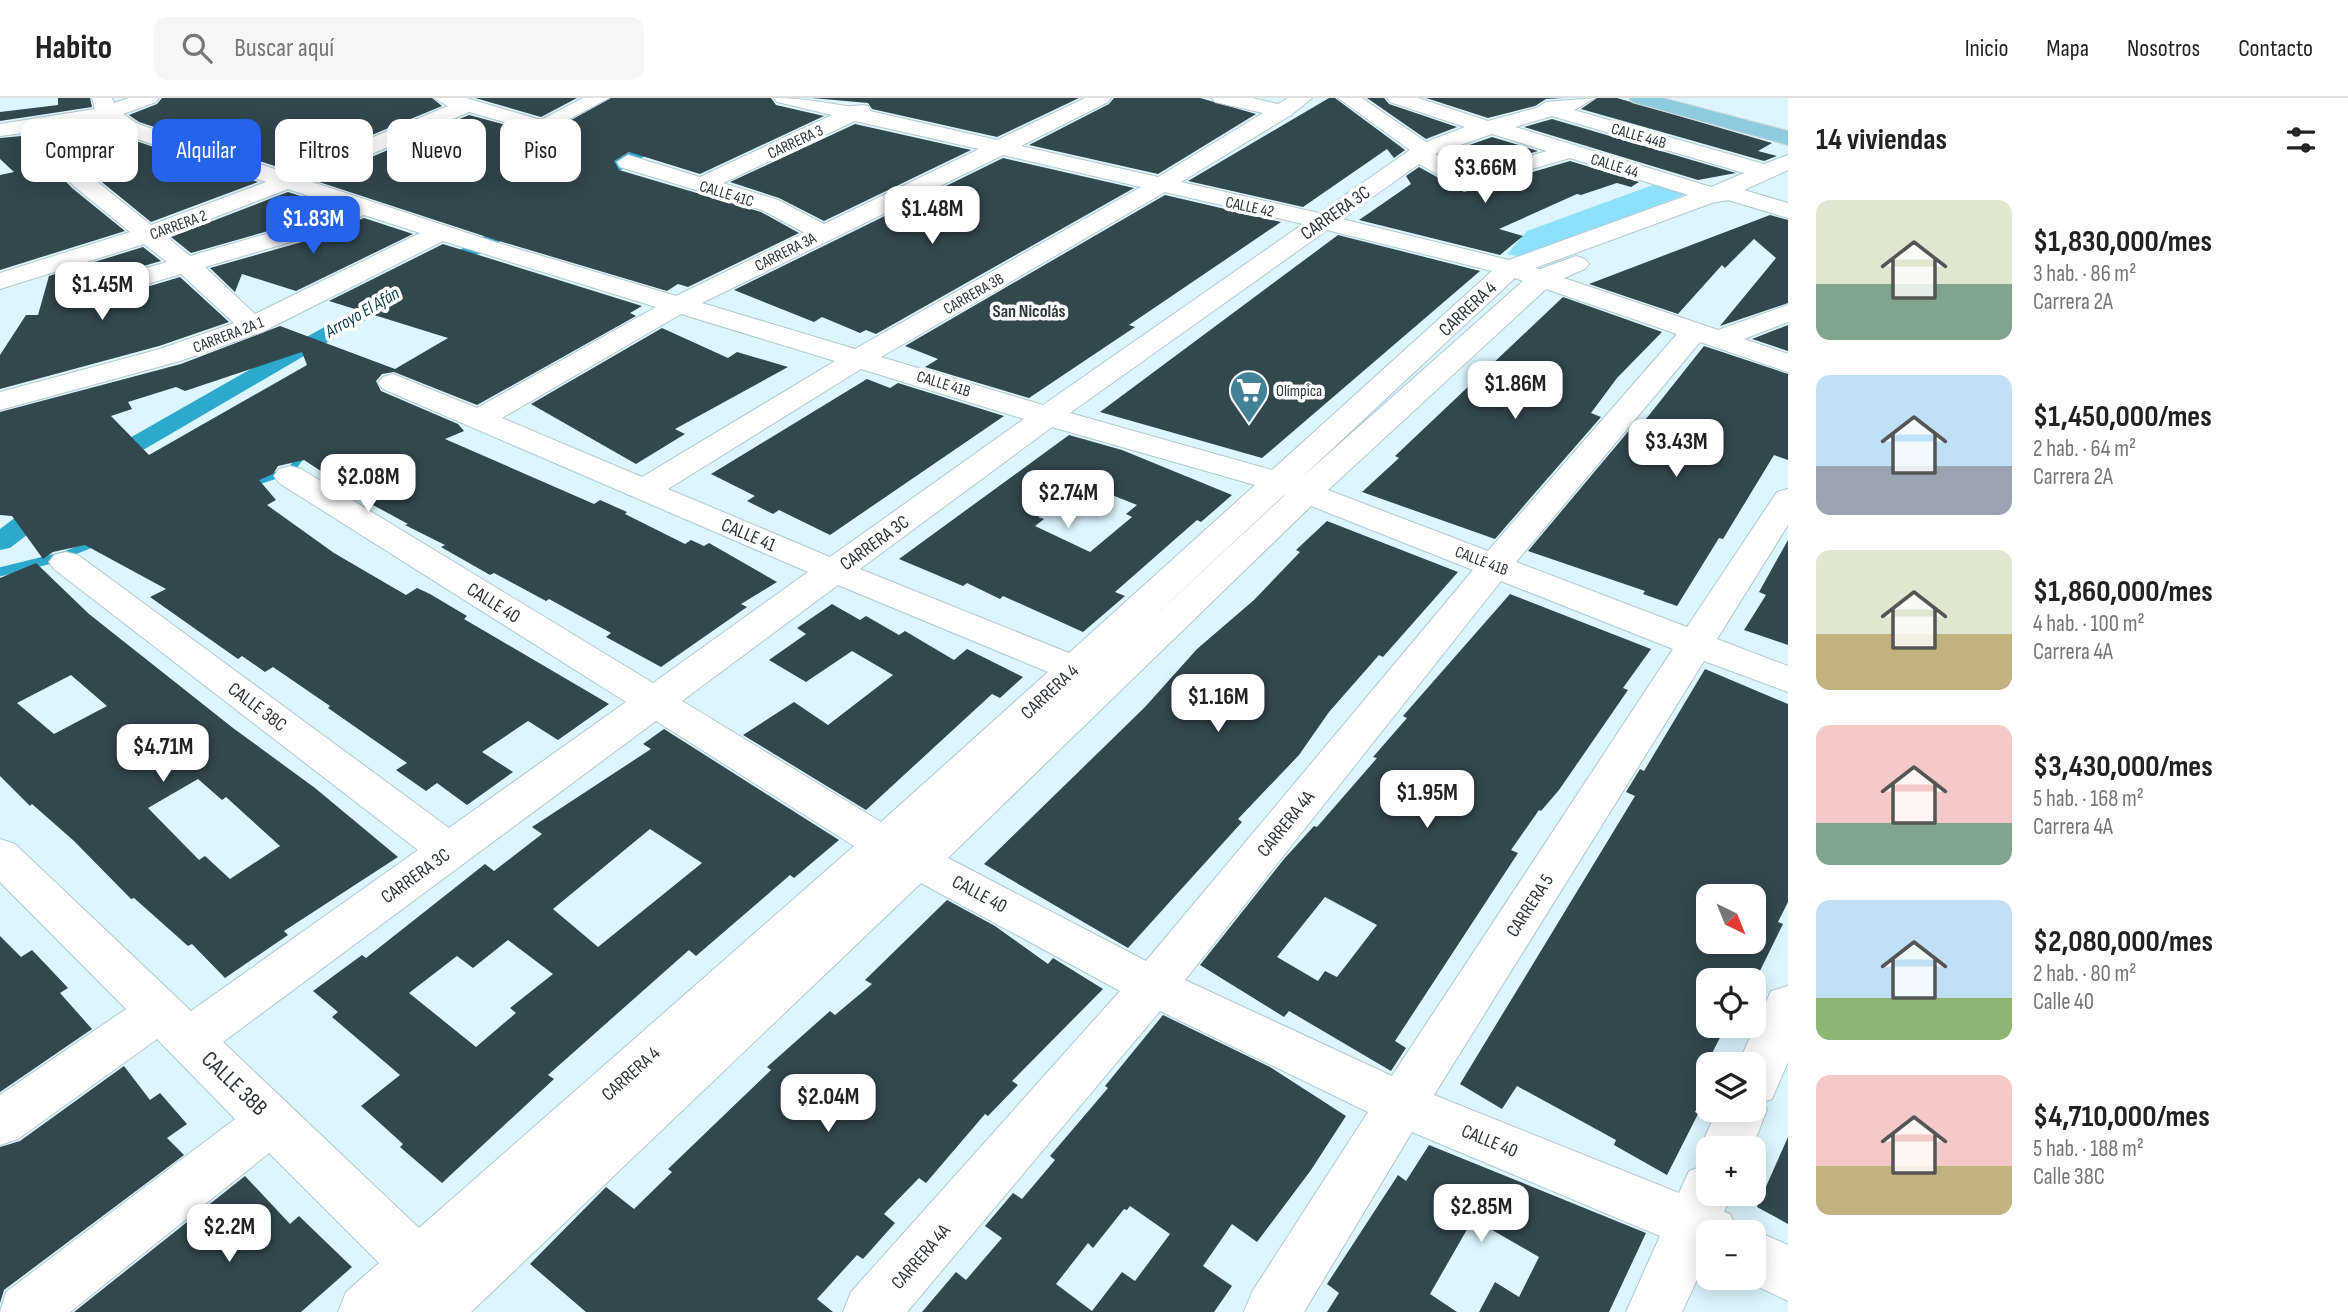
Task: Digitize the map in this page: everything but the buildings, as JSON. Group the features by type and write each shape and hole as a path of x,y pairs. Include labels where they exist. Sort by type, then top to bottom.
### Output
{"main road":[{"path":"1639,98 1788,138"},
{"path":"1715,98 1788,117"}],"street":[{"path":"53,119 104,105 149,98"},
{"path":"444,98 543,127 599,98"},
{"name":"CALLE 42","path":"784,98 1321,221 1527,272 1788,363"},
{"name":"CARRERA 3","path":"701,185 889,98"},
{"name":"CARRERA 3A","path":"477,420 680,304 1101,98"},
{"path":"1222,98 1284,110"},
{"name":"CARRERA 3B","path":"645,489 861,358 1159,186 1302,98"},
{"path":"1348,98 1463,182 1571,151"},
{"name":"CALLE 44","path":"1397,98 1729,197 1788,211"},
{"name":"CALLE 44B","path":"1513,98 1781,172"},
{"name":"CARRERA 3C","path":"190,1039 1047,416 1422,152 1491,127 1556,111 1585,98"},
{"name":"CALLE 41B","path":"104,105 130,129 275,176"},
{"name":"CARRERA 2","path":"373,146 467,105"},
{"path":"0,130 21,127"},
{"name":"CALLE 41C","path":"628,162 770,205 822,233"},
{"name":"CARRERA 4","path":"366,1312 441,1296 902,852 1527,272 1729,197 1781,172"},
{"path":"83,182 109,206 150,234 188,266 252,326"},
{"name":"CALLE 41B","path":"292,182 442,232 1047,416 1293,487 1788,680"},
{"name":"CARRERA 2","path":"0,281 75,260 292,182"},
{"name":"CARRERA 4","path":"1527,272 1729,197"},
{"path":"79,296 188,266 365,206"},
{"name":"CARRERA 2A 1","path":"0,401 170,355 252,326 442,232"},
{"name":"CARRERA 4A","path":"871,1312 1153,986 1495,565 1708,334 1788,313"},
{"name":"CALLE 41","path":"393,383 834,571 1090,675"},
{"name":"CALLE 40","path":"290,476 902,852 1153,986 1401,1104 1704,1214"},
{"name":"CARRERA 5","path":"1272,1312 1401,1104 1788,499"},
{"name":"CALLE 38C","path":"66,562 449,851"},
{"name":"CALLE 38B","path":"0,855 190,1039 441,1296"},
{"path":"1766,1056 1788,1005"},
{"path":"0,1123 143,1023"},
{"path":"26,1312 253,1135"},
{"path":"1654,1312 1704,1214"},
{"path":"1766,1263 1788,1275"}],"shaded area":[{"path":"1661,182 1692,192 1521,257 1507,254 1527,231"}],"waterway":[{"name":"Arroyo El Afán","path":"578,187 736,98"},
{"name":"Arroyo El Afán","path":"100,465 528,217"},
{"path":"250,484 291,470 306,450"},
{"name":"Arroyo El Afán","path":"0,542 54,501"},
{"path":"62,556 97,542"},
{"path":"0,572 68,555"}],"place":[{"name":"Olímpica","path":"1249,424"}],"district":[{"name":"San Nicolás","path":"1029,311"}]}
